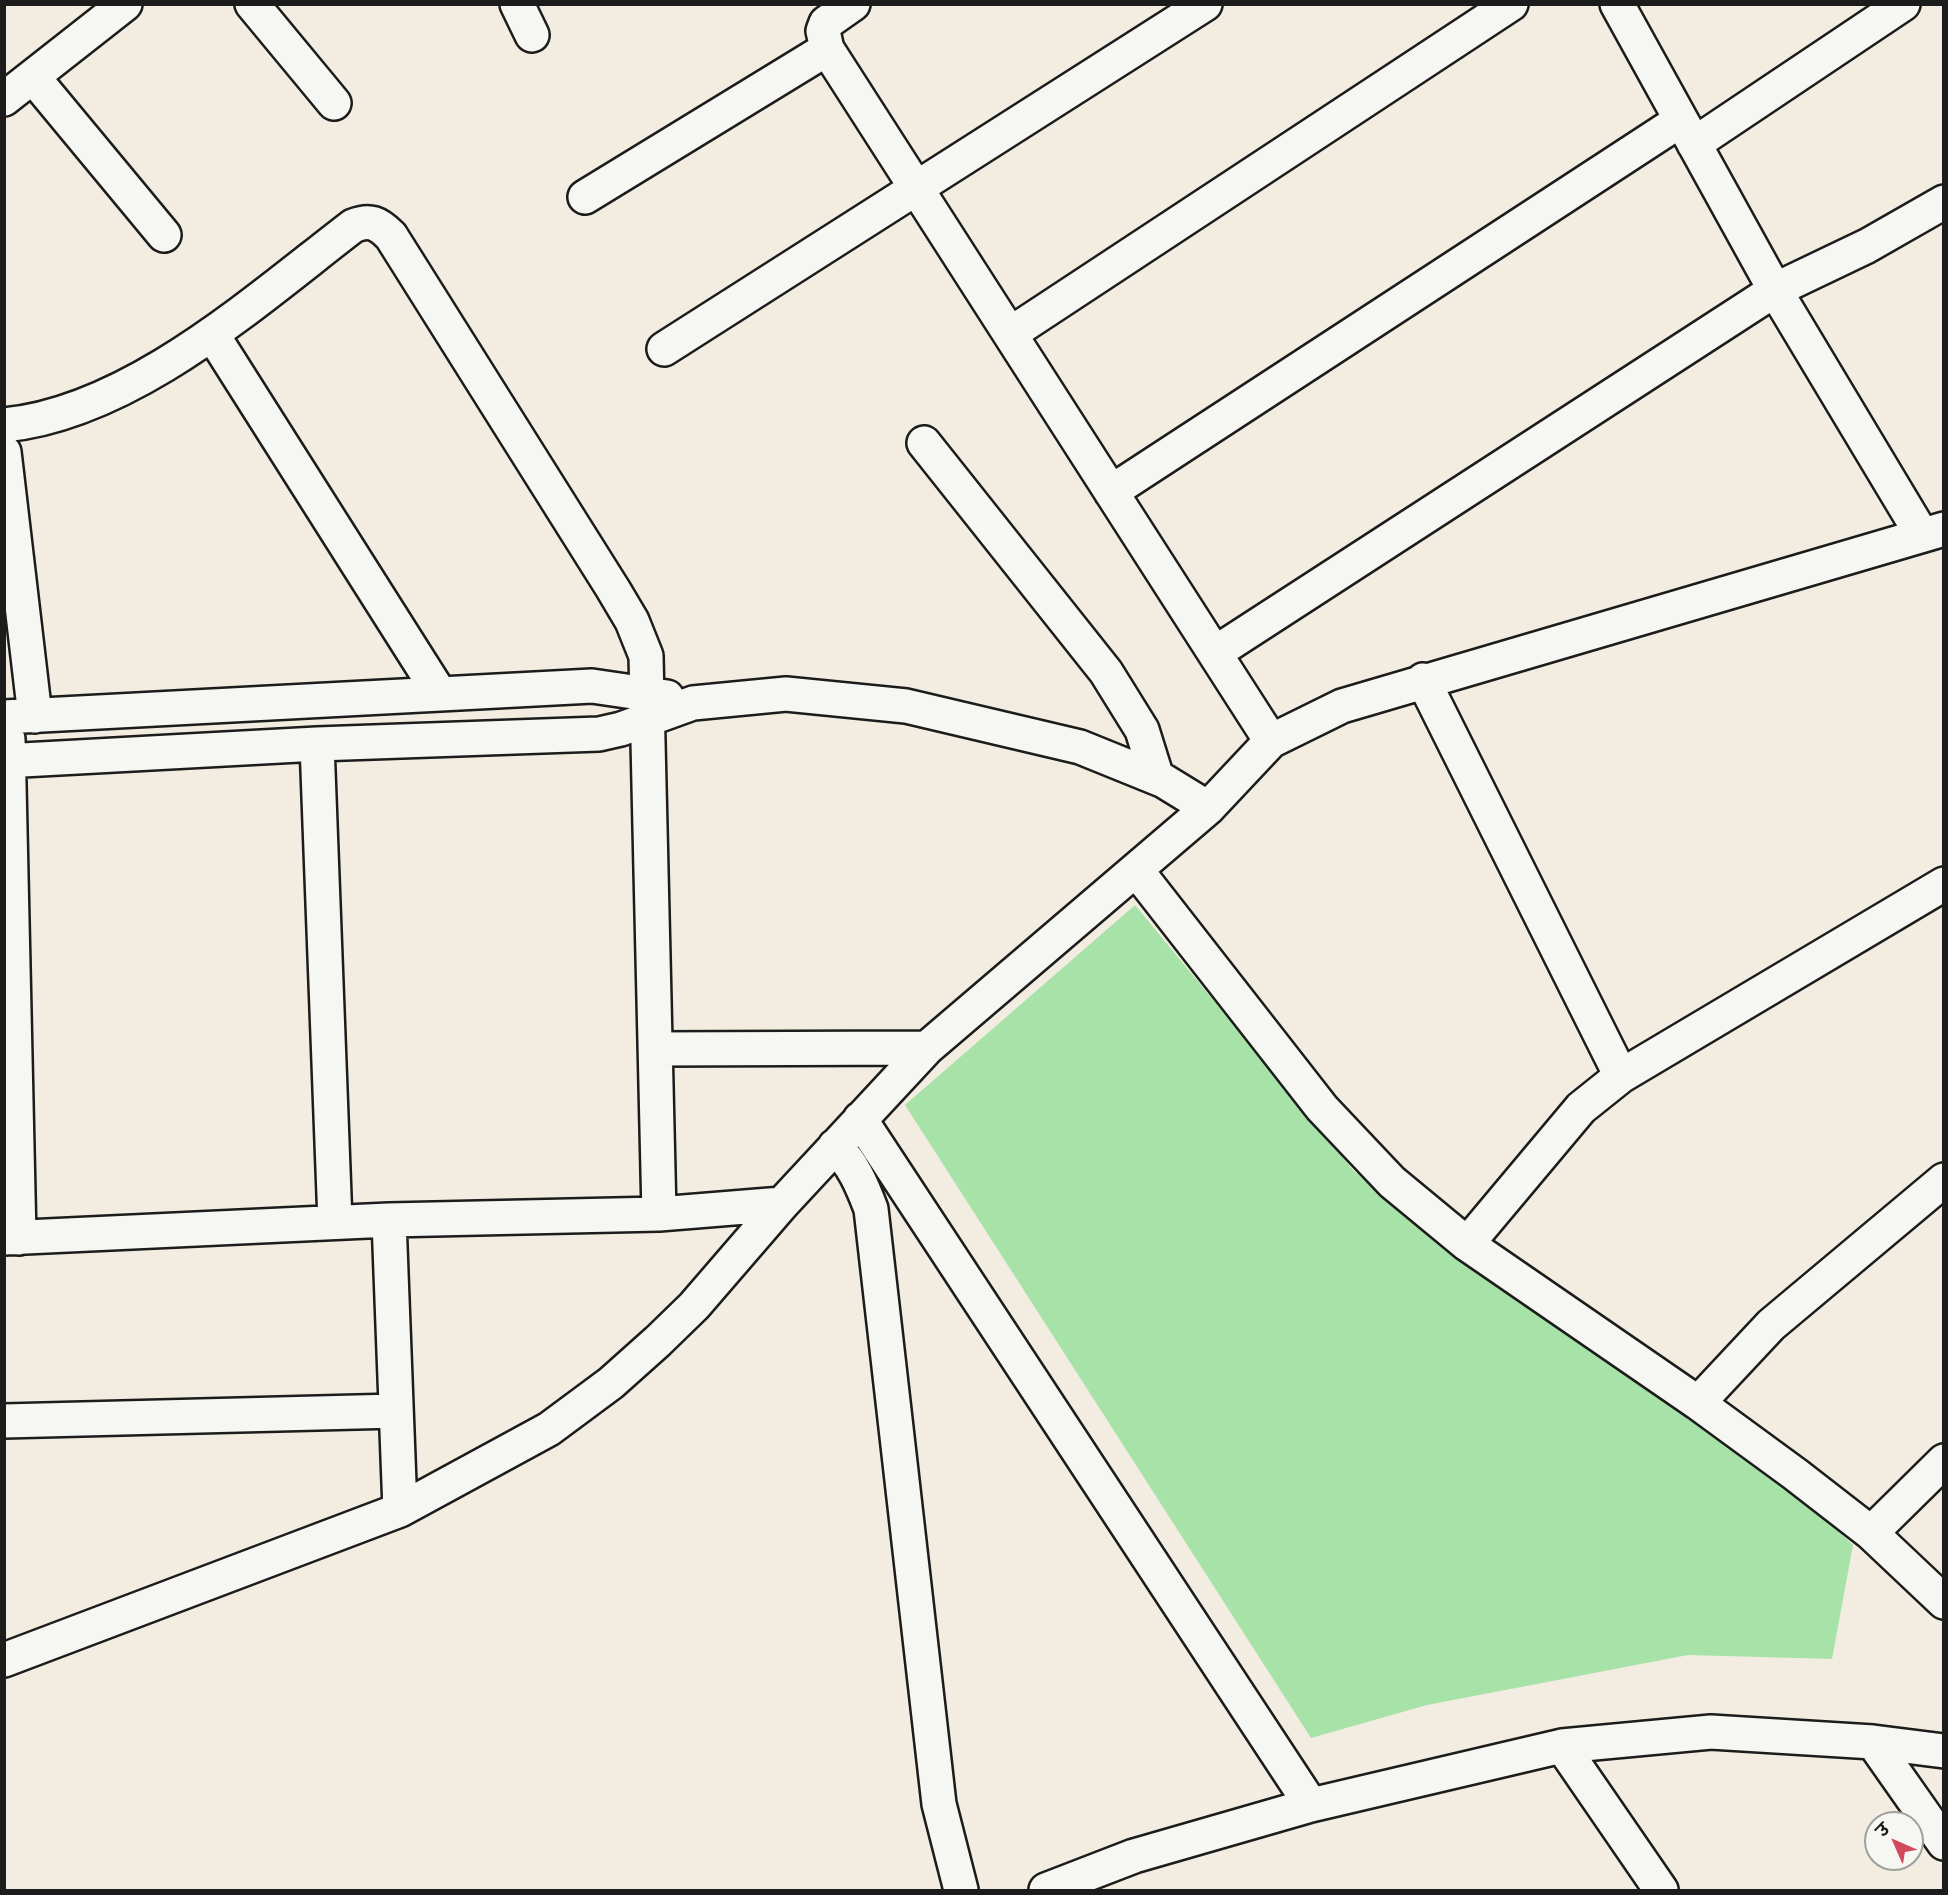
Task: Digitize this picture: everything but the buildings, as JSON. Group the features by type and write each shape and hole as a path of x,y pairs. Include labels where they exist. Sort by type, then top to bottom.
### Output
{"street":[{"path":"4,99 125,4"},
{"path":"252,4 334,103"},
{"path":"516,4 532,35"},
{"path":"853,4 826,23 823,31 827,49 1271,741"},
{"path":"664,349 1205,4"},
{"path":"1010,334 1511,4"},
{"path":"4,1660 400,1510 549,1429 611,1383 694,1306 782,1204 927,1048 1208,808 1271,741 1342,706 1423,680 1933,532 1775,290 1617,4"},
{"path":"1111,492 1688,132 1903,4"},
{"path":"585,197 827,49"},
{"path":"33,76 164,235"},
{"path":"1215,653 1775,290 1867,246 1944,202"},
{"path":"4,424 36,422 100,397 148,374 212,334 353,226 363,222 380,225 391,236 632,621 646,656 659,1214"},
{"path":"212,334 440,694"},
{"path":"924,443 1106,672 1142,730 1157,778"},
{"path":"4,452 16,717 7,761 12,1238 335,1222 659,1214 782,1204"},
{"path":"1423,680 1621,1076"},
{"path":"16,717 592,686 646,707"},
{"path":"7,761 317,744 599,734 646,707 786,694 906,706 1080,747 1157,778 1208,808"},
{"path":"317,744 335,1222"},
{"path":"1137,871 1322,1108 1392,1182 1467,1244 1698,1403 1871,1533 1944,1602"},
{"path":"1467,1244 1581,1108 1621,1076 1944,884"},
{"path":"656,1049 927,1048"},
{"path":"860,1119 1311,1805"},
{"path":"835,1146 846,1156 861,1181 871,1209 939,1804 962,1890"},
{"path":"1698,1403 1771,1325 1944,1180"},
{"path":"389,1220 400,1510"},
{"path":"4,1421 396,1411"},
{"path":"1871,1533 1944,1461"},
{"path":"1046,1890 1134,1856 1311,1805 1562,1746 1711,1732 1873,1742 1944,1751"},
{"path":"1873,1742 1944,1843"},
{"path":"1562,1746 1661,1890"}],"green space":[{"path":"1135,905 1354,1171 1479,1266 1795,1491 1853,1545 1832,1659 1688,1655 1427,1705 1311,1738 905,1105"}]}
